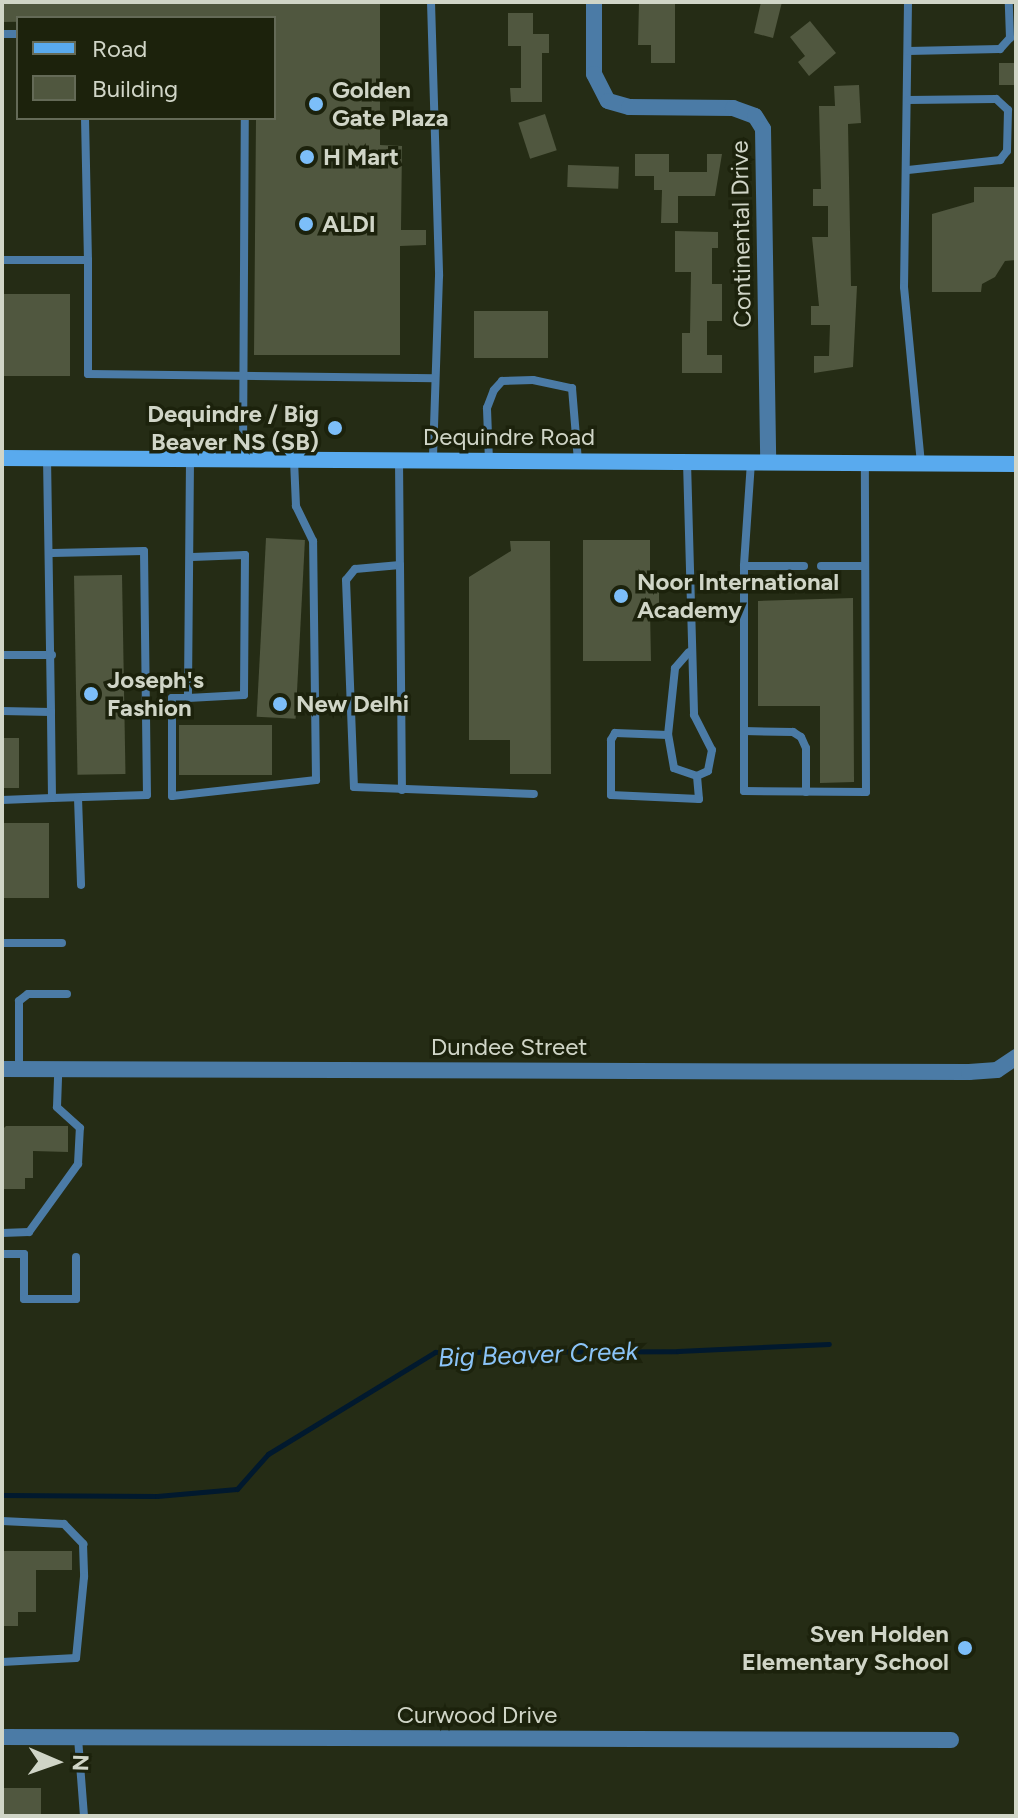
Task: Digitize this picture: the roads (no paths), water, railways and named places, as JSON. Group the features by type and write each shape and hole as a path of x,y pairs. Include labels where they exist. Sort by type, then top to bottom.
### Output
{"main road":[{"name":"Dequindre Road","path":"2,458 1016,464"}],"street":[{"name":"Continental Drive","path":"594,2 594,74 608,101 629,107 733,108 755,116 763,129 759,462"},
{"name":"Dundee Street","path":"10,1069 969,1072 997,1070 1014,1059"},
{"name":"Curwood Drive","path":"2,1737 951,1740"}],"lane":[{"path":"431,2 439,276 433,461"},
{"path":"908,2 904,287 921,463"},
{"path":"908,51 1000,49 1010,38 1009,2"},
{"path":"908,100 996,99 1008,110 1007,151 1000,160 908,170"},
{"path":"85,120 88,374 243,373 435,378"},
{"path":"243,460 245,120"},
{"path":"2,260 88,260"},
{"path":"489,461 487,408 494,390 502,381 533,380 572,388 578,461"},
{"path":"47,458 52,553 52,798"},
{"path":"188,698 192,557 190,460"},
{"path":"192,557 245,555 244,695 172,698 172,796 316,780 313,541 296,506 294,460"},
{"path":"399,460 402,790"},
{"path":"687,462 689,652 694,661 694,715 712,750 708,771 697,776 674,768 668,735 675,668 689,652"},
{"path":"759,462 744,566 744,791 806,792 866,792 865,463"},
{"path":"2,800 147,795 144,551 52,553"},
{"path":"400,565 355,569 346,580 354,787 534,794"},
{"path":"744,566 804,566"},
{"path":"821,566 865,566"},
{"path":"2,655 52,655"},
{"path":"2,711 51,712"},
{"path":"744,731 793,732 801,737 806,748 806,792"},
{"path":"668,735 615,733 611,740 611,795 699,799 697,776"},
{"path":"78,798 81,885"},
{"path":"2,943 62,943"},
{"path":"10,1069 19,1001 28,994 67,994"},
{"path":"2,1233 29,1232 78,1164 80,1128 57,1107 58,1069"},
{"path":"2,1254 24,1254 24,1299 76,1299 76,1257"},
{"path":"2,1521 64,1524 83,1544 84,1577 76,1658 2,1662"},
{"path":"78,1738 84,1816"}],"waterway":[{"name":"Big Beaver Creek","path":"2,1495 157,1496 237,1489 268,1454 435,1352 678,1351 829,1344"}],"place":[{"name":"Golden Gate Plaza","path":"316,104"},
{"name":"H Mart","path":"307,157"},
{"name":"ALDI","path":"306,224"},
{"name":"Dequindre / Big Beaver NS (SB)","path":"335,428"},
{"name":"Noor International Academy","path":"621,596"},
{"name":"Joseph's Fashion","path":"91,694"},
{"name":"New Delhi","path":"280,704"},
{"name":"Sven Holden Elementary School","path":"965,1648"}]}
